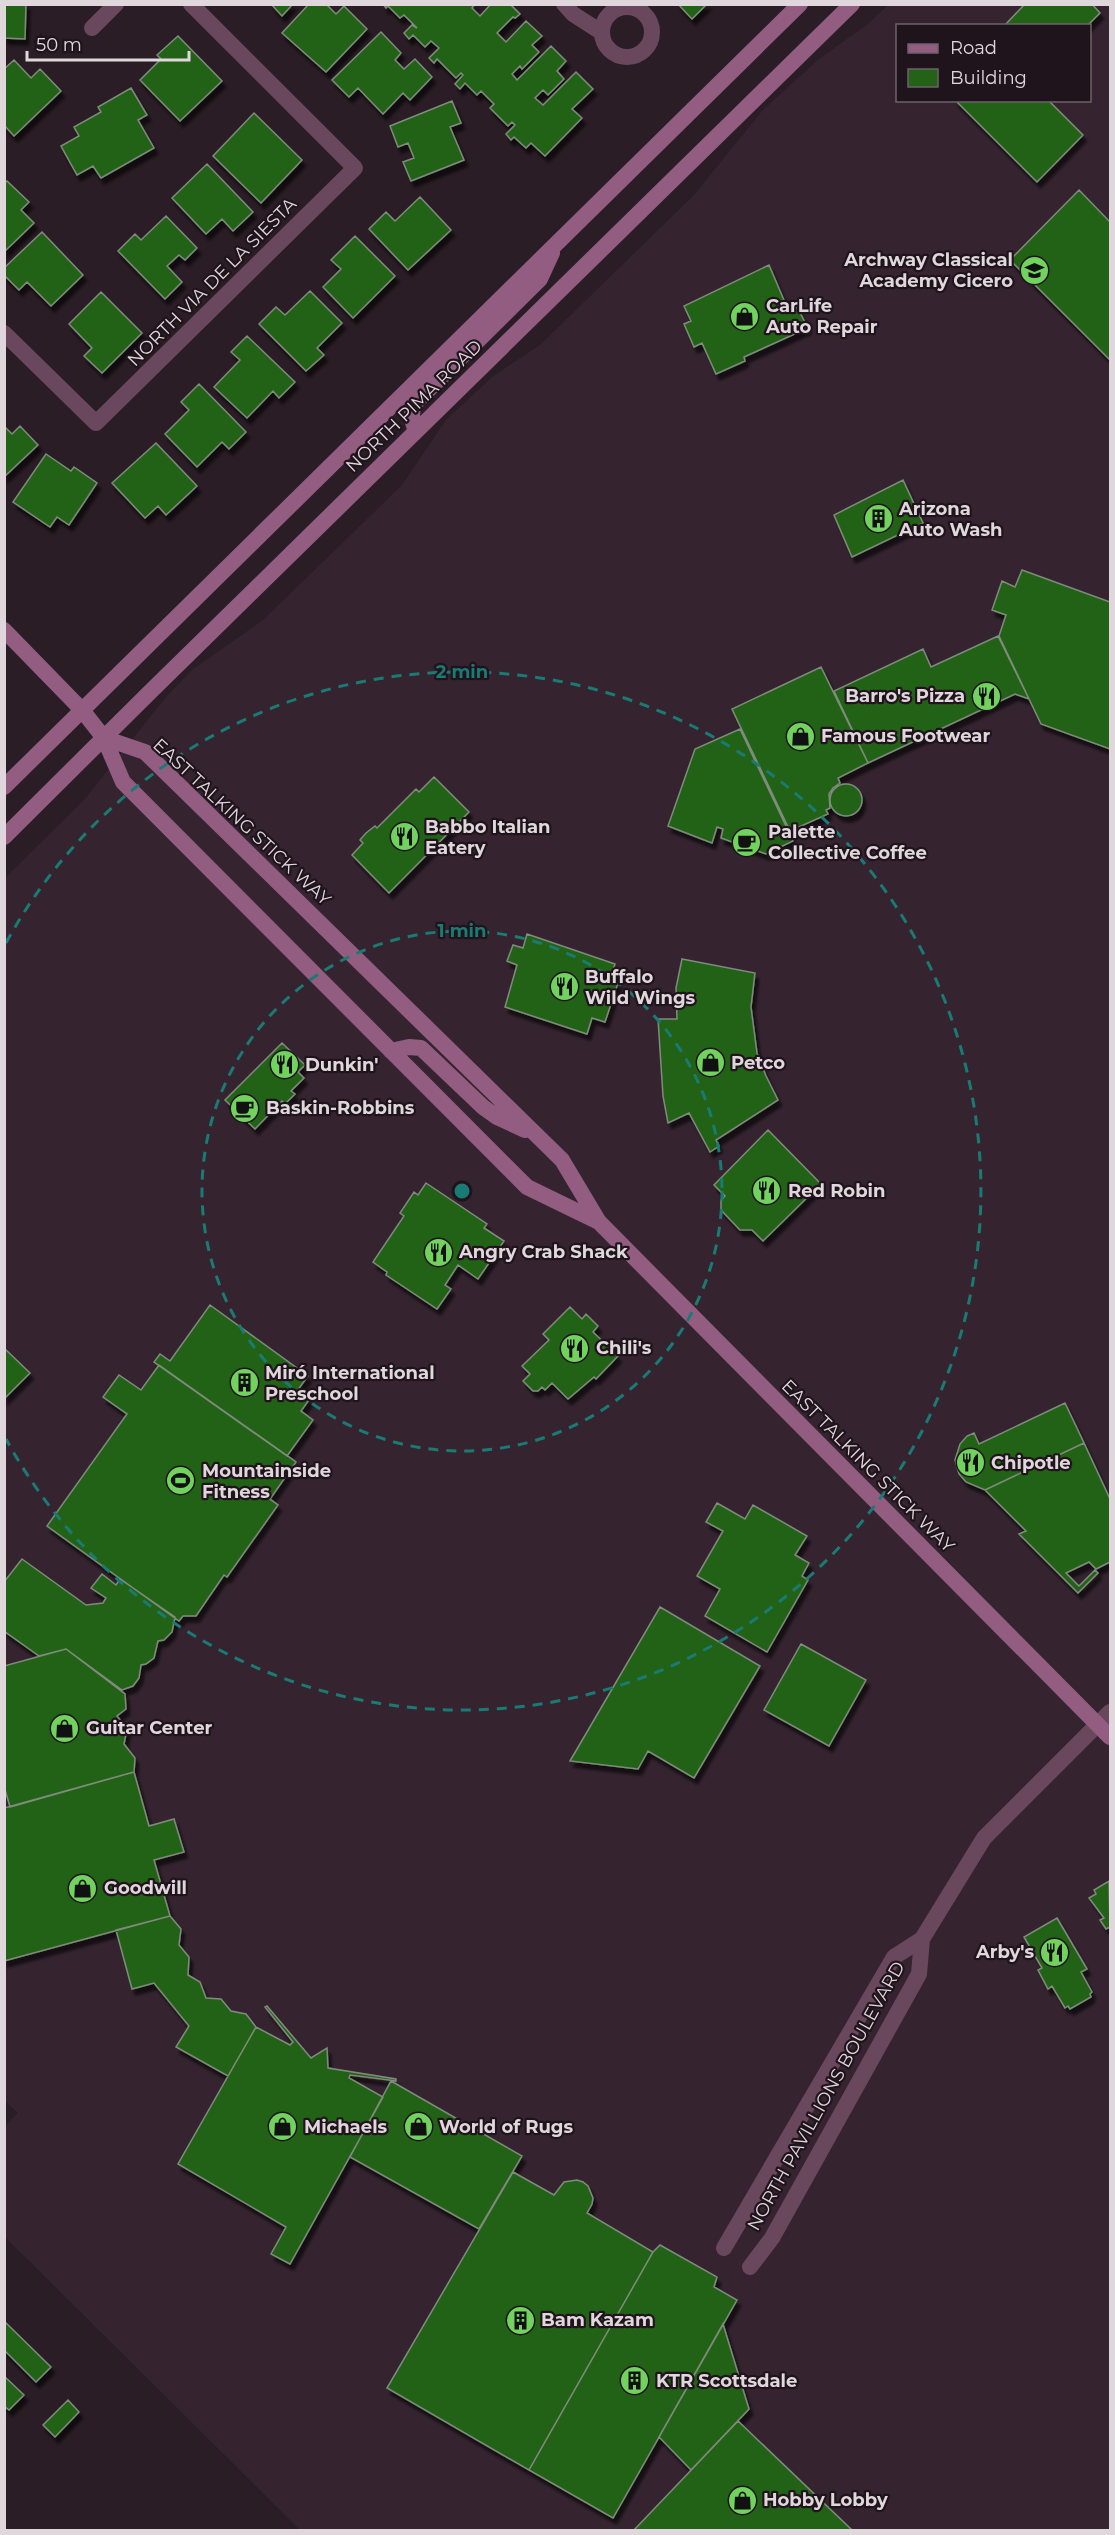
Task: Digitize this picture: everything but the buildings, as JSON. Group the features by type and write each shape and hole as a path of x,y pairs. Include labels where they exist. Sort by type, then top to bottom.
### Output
{"main road":[{"name":"NORTH PIMA ROAD","path":"4,788 800,4"},
{"name":"NORTH PIMA ROAD","path":"4,837 852,4"},
{"path":"416,430 412,422 412,409 416,402 540,279 556,244"},
{"path":"4,630 82,710 104,738"},
{"name":"EAST TALKING STICK WAY","path":"104,738 123,782 527,1187 599,1222"},
{"name":"EAST TALKING STICK WAY","path":"104,738 145,752 538,1136 562,1160 599,1222 1110,1737"},
{"path":"391,1051 409,1047 421,1048 483,1107 497,1117 538,1136"}],"street":[{"path":"92,28 117,4"},
{"name":"NORTH VIA DE LA SIESTA","path":"4,333 96,423 355,168 191,4"},
{"path":"564,4 573,14 601,32"},
{"name":"NORTH PAVILLIONS BOULEVARD","path":"724,2248 894,1957 922,1939 984,1838 1110,1712"},
{"name":"NORTH PAVILLIONS BOULEVARD","path":"750,2267 772,2238 920,1974 922,1939"}],"shaded area":[{"path":"888,5 1110,5 1110,2530 300,2530 5,2237 4,2127 18,2113 4,2100 5,878 85,799 166,697 192,670 263,620 402,485 446,420 492,377 540,345 694,195 762,111 819,59 868,24"}],"place":[{"name":"Archway Classical Academy Cicero","path":"1034,270"},
{"name":"CarLife Auto Repair","path":"745,316"},
{"name":"Arizona Auto Wash","path":"878,519"},
{"name":"Barro's Pizza","path":"986,696"},
{"name":"Famous Footwear","path":"800,736"},
{"name":"Babbo Italian Eatery","path":"404,837"},
{"name":"Palette Collective Coffee","path":"747,842"},
{"name":"Buffalo Wild Wings","path":"564,987"},
{"name":"Petco","path":"710,1063"},
{"name":"Dunkin'","path":"284,1065"},
{"name":"Baskin-Robbins","path":"245,1108"},
{"name":"Red Robin","path":"767,1191"},
{"name":"Angry Crab Shack","path":"438,1252"},
{"name":"Chili's","path":"575,1348"},
{"name":"Miró International Preschool","path":"244,1383"},
{"name":"Chipotle","path":"970,1463"},
{"name":"Mountainside Fitness","path":"181,1481"},
{"name":"Guitar Center","path":"65,1728"},
{"name":"Goodwill","path":"83,1888"},
{"name":"Arby's","path":"1055,1952"},
{"name":"Michaels","path":"283,2127"},
{"name":"World of Rugs","path":"418,2127"},
{"name":"Bam Kazam","path":"520,2320"},
{"name":"KTR Scottsdale","path":"635,2381"},
{"name":"Hobby Lobby","path":"742,2500"}]}
